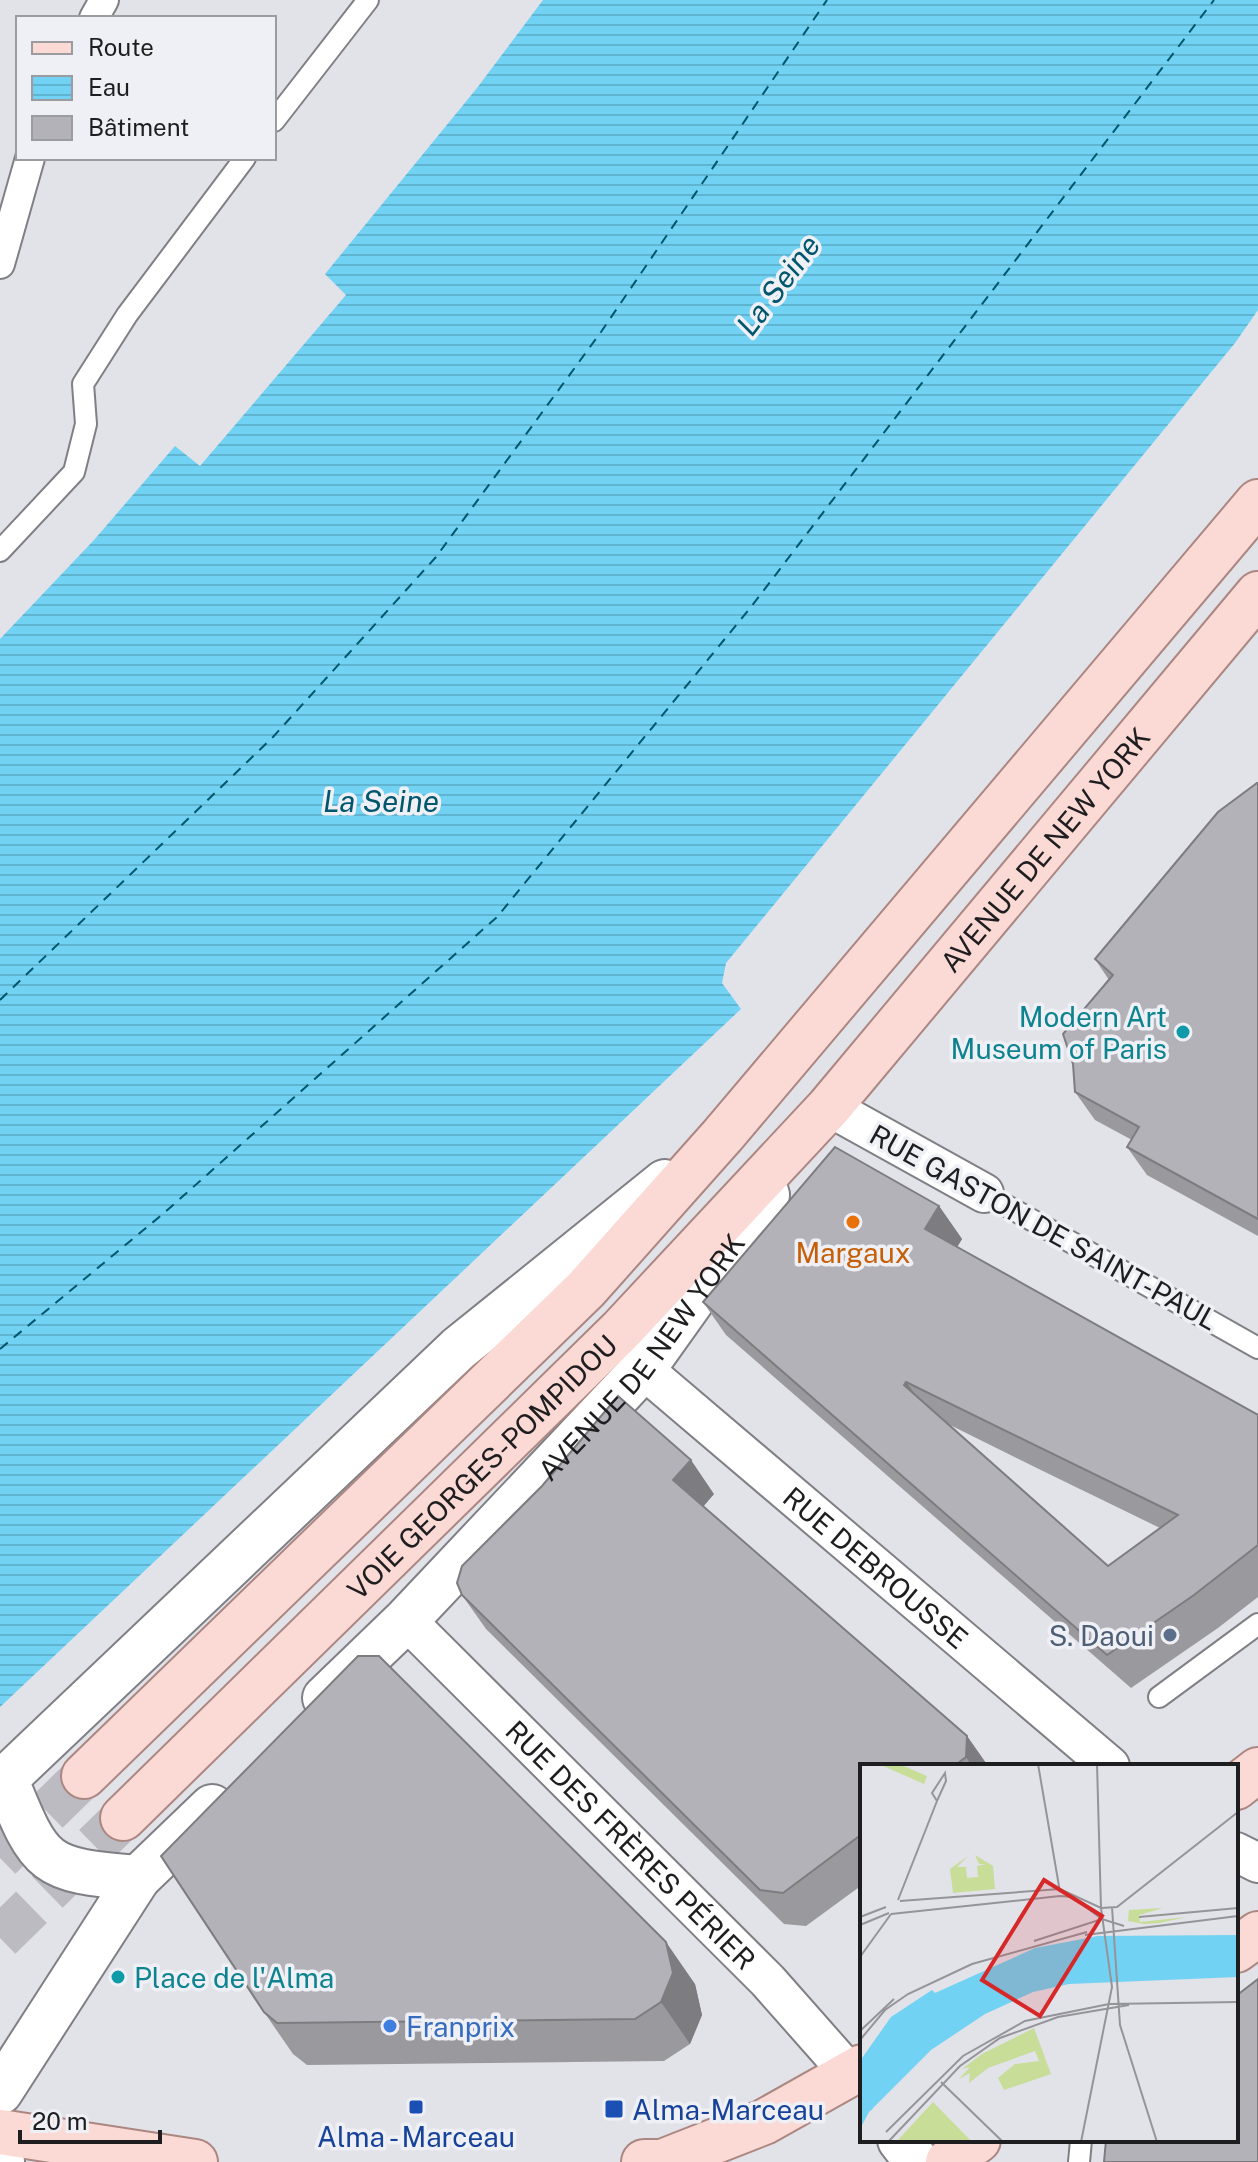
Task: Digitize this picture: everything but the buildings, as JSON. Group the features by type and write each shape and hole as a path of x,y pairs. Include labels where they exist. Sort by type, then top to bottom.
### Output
{"main road":[{"path":"723,1135 1258,502"},
{"name":"AVENUE DE NEW YORK","path":"829,1107 1258,594"},
{"name":"VOIE GEORGES-POMPIDOU","path":"123,1818 620,1331 829,1107"},
{"name":"VOIE GEORGES-POMPIDOU","path":"84,1776 586,1289 723,1135"},
{"path":"1238,1785 1258,1770"},
{"path":"1238,1949 1258,1934"},
{"path":"644,2162 662,2162 764,2122 858,2077"},
{"path":"0,2132 195,2162"},
{"path":"948,2162 975,2142"}],"street":[{"path":"0,264 29,160"},
{"name":"RUE GASTON DE SAINT-PAUL","path":"829,1107 984,1193"},
{"name":"AVENUE DE NEW YORK","path":"294,1727 406,1620 643,1369 829,1107"},
{"path":"138,1878 79,1873 59,1867 41,1851 3,1781 459,1348 723,1135"},
{"name":"RUE DEBROUSSE","path":"643,1369 1108,1764"},
{"name":"RUE DES FRÈRES PÉRIER","path":"406,1620 768,1981 858,2077"},
{"path":"0,2092 98,1935 138,1878 238,1781"},
{"path":"1238,1853 1258,1863"},
{"path":"902,2142 917,2162"}],"lane":[{"path":"276,118 368,0"},
{"path":"0,551 74,472 86,424 83,384 127,315 243,160"},
{"name":"RUE GASTON DE SAINT-PAUL","path":"984,1193 1258,1348"},
{"path":"1159,1697 1258,1624"},
{"path":"1079,2162 1081,2142"}],"water":[{"name":"La Seine","path":"543,0 1258,0 1258,310 1235,343 726,963 722,983 741,1009 0,1707 0,639 94,540 175,446 200,466 346,295 325,274 477,88"}],"ferry route":[{"path":"0,1000 273,737 436,557 601,332 827,0"},
{"path":"0,1349 164,1213 497,917 751,607 1214,0"}],"tunnel":[{"path":"0,1858 84,1776"},
{"path":"0,1938 123,1818"}],"place":[{"name":"Modern Art Museum of Paris","path":"1183,1032"},
{"name":"Margaux","path":"853,1222"},
{"name":"S. Daoui","path":"1170,1635"},
{"name":"Place de l'Alma","path":"118,1977"},
{"name":"Franprix","path":"390,2026"},
{"name":"Alma - Marceau","path":"416,2107"},
{"name":"Alma-Marceau","path":"614,2109"}]}
